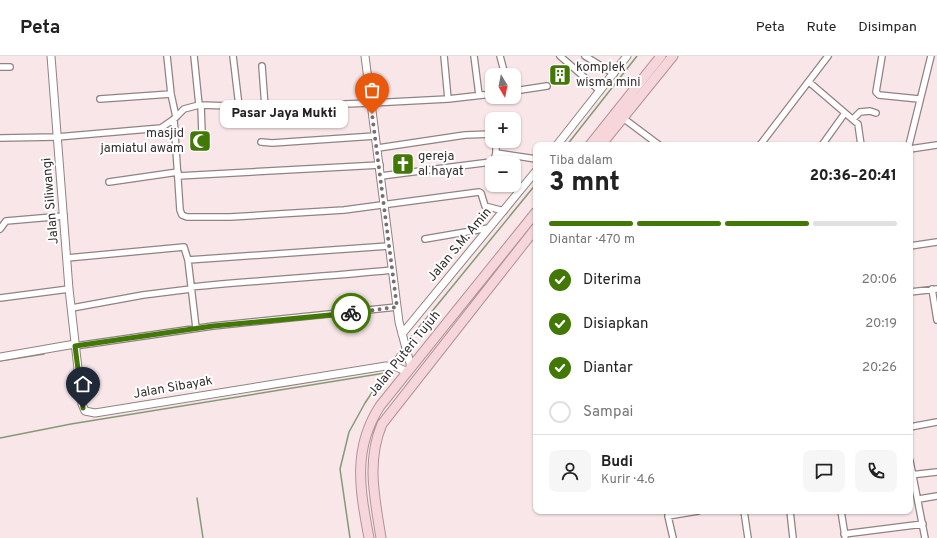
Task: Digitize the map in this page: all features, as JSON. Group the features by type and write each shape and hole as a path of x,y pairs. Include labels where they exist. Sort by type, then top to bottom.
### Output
{"highway":[{"path":"592,142 661,56"},
{"path":"603,142 673,56"},
{"name":"Jalan Puteri Tujuh","path":"369,538 360,483 361,454 369,425 374,415 409,369 533,216"},
{"name":"Jalan Puteri Tujuh","path":"381,538 372,473 374,448 382,424 533,232"}],"street":[{"name":"Jalan Siliwangi","path":"51,56 69,289 75,345"},
{"path":"167,56 175,118 180,210 184,216 201,218 344,210 384,206 479,192 482,193 485,206 504,212"},
{"path":"194,56 202,134"},
{"path":"233,56 239,106"},
{"path":"365,56 375,136 378,148 397,307 409,369"},
{"path":"444,56 448,99"},
{"path":"474,56 479,96"},
{"path":"500,56 503,68"},
{"path":"560,56 600,91"},
{"path":"585,56 614,74"},
{"path":"762,142 828,56"},
{"path":"882,56 876,92 879,95 919,99"},
{"path":"910,142 919,99 931,56"},
{"path":"559,142 614,74 625,57"},
{"path":"262,66 265,107"},
{"path":"0,67 10,67"},
{"path":"809,82 858,124 861,142"},
{"path":"521,90 547,86"},
{"path":"100,99 171,94"},
{"path":"0,138 57,137 161,128 175,118 184,109 200,105 265,107 448,99 485,95"},
{"path":"853,120 860,112 870,111 876,113"},
{"path":"824,142 845,113"},
{"path":"623,118 655,142"},
{"path":"378,148 465,135 485,134"},
{"path":"261,142 272,143 375,136"},
{"path":"913,149 937,145"},
{"path":"381,176 491,162 494,160 496,148"},
{"path":"496,153 533,159"},
{"path":"109,182 178,174 380,165"},
{"name":"Jalan S.M. Amin","path":"404,343 489,228 504,212 533,175"},
{"path":"0,229 6,221 64,216"},
{"path":"425,239 489,228"},
{"path":"913,246 937,242"},
{"path":"67,258 182,246 185,248 188,260 196,328"},
{"path":"188,260 389,246"},
{"path":"72,308 142,294 191,288 260,280 334,276 392,270"},
{"path":"0,298 69,289"},
{"path":"913,292 934,289 937,320"},
{"path":"0,357 196,328 397,307"},
{"path":"404,343 417,360"},
{"name":"Jalan Sibayak","path":"75,345 82,404 84,410 90,413 386,366 409,369"},
{"path":"913,427 937,422"},
{"path":"913,475 937,472"},
{"path":"913,481 919,499 925,538"},
{"path":"919,499 937,496"},
{"path":"672,538 668,516 680,514"},
{"path":"744,514 748,538"},
{"path":"790,514 793,538"},
{"path":"841,514 845,536 923,524"}],"waterway":[{"path":"569,142 637,56"},
{"path":"407,342 533,188"},
{"path":"392,362 403,347"},
{"path":"0,361 44,354"},
{"path":"350,538 340,469 349,432 365,403 387,370"},
{"path":"0,438 71,424 385,373"},
{"path":"197,498 203,538"}],"way so far":[{"path":"351,313 397,307 378,148 372,114"}],"place":[{"name":"komplek wisma mini","path":"560,75"},
{"name":"Pasar Jaya Mukti","path":"372,114"},
{"name":"masjid jamiatul awam","path":"200,141"},
{"name":"gereja al hayat","path":"403,164"}],"route":[{"path":"83,408 75,346 213,326 351,313"}]}
